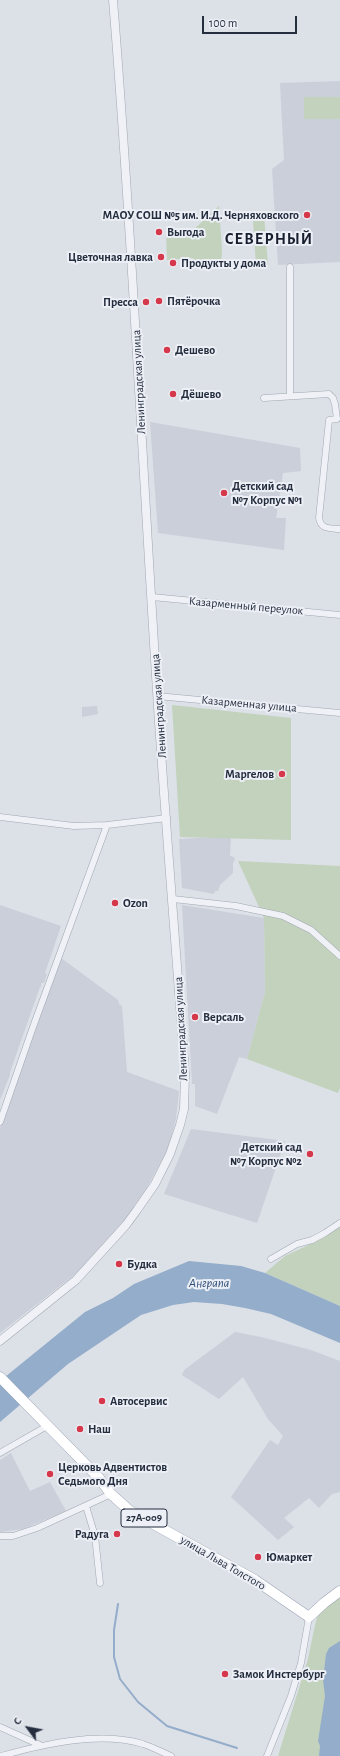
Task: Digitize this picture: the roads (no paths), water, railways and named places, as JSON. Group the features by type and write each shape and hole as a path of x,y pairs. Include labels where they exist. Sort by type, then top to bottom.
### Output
{"main road":[{"name":"улица Льва Толстого","path":"0,1377 99,1478 111,1494 130,1511 255,1580 309,1617"},
{"path":"309,1617 340,1591"}],"street":[{"name":"Ленинградская улица","path":"0,1341 76,1280 126,1225 155,1184 170,1154 184,1109 185,1074 157,696 139,407 136,320 114,0"},
{"path":"290,267 290,396"},
{"path":"264,398 329,394 333,398 337,419 329,420 319,518 320,524 324,528 340,528"},
{"name":"Казарменный переулок","path":"152,597 340,615"},
{"name":"Казарменная улица","path":"157,696 340,713"},
{"path":"0,817 74,826 107,825 167,818"},
{"path":"0,1122 107,825"},
{"path":"173,899 236,906 283,916 311,930 340,956"},
{"path":"270,1259 297,1244 312,1240 340,1223"},
{"path":"0,1453 47,1426"},
{"path":"0,1536 13,1536 37,1528 111,1494"},
{"path":"86,1506 95,1536 100,1583"},
{"path":"267,1756 291,1696 301,1663 309,1617"},
{"path":"0,1727 40,1745"},
{"path":"1,1756 40,1745 92,1740 122,1740 143,1744 171,1756"}],"water":[{"name":"Анграпа","path":"189,1261 241,1266 265,1273 340,1306 340,1343 271,1314 245,1308 222,1304 194,1302 173,1305 141,1315 68,1364 0,1422 0,1381 85,1312 113,1298 134,1284"},
{"path":"340,1641 340,1756 319,1756 320,1746 318,1741 325,1696 323,1680 326,1654 329,1648"}],"waterway":[{"path":"118,1604 114,1630 114,1657 120,1679 138,1702 167,1726 237,1748"}],"place":[{"name":"МАОУ СОШ №5 им. И.Д. Черняховского","path":"307,215"},
{"name":"Выгода","path":"159,232"},
{"name":"Цветочная лавка","path":"161,257"},
{"name":"Продукты у дома","path":"173,263"},
{"name":"Пятёрочка","path":"159,301"},
{"name":"Пресса","path":"146,302"},
{"name":"Дешево","path":"167,350"},
{"name":"Дёшево","path":"173,394"},
{"name":"Детский сад №7 Корпус №1","path":"224,493"},
{"name":"Маргелов","path":"282,774"},
{"name":"Ozon","path":"115,903"},
{"name":"Версаль","path":"195,1017"},
{"name":"Детский сад №7 Корпус №2","path":"310,1154"},
{"name":"Будка","path":"119,1264"},
{"name":"Автосервис","path":"102,1401"},
{"name":"Наш","path":"80,1429"},
{"name":"Церковь Адвентистов Седьмого Дня","path":"50,1474"},
{"name":"Радуга","path":"117,1534"},
{"name":"Юмаркет","path":"258,1557"},
{"name":"Замок Инстербург","path":"225,1674"}],"district":[{"name":"СЕВЕРНЫЙ","path":"269,239"}]}
